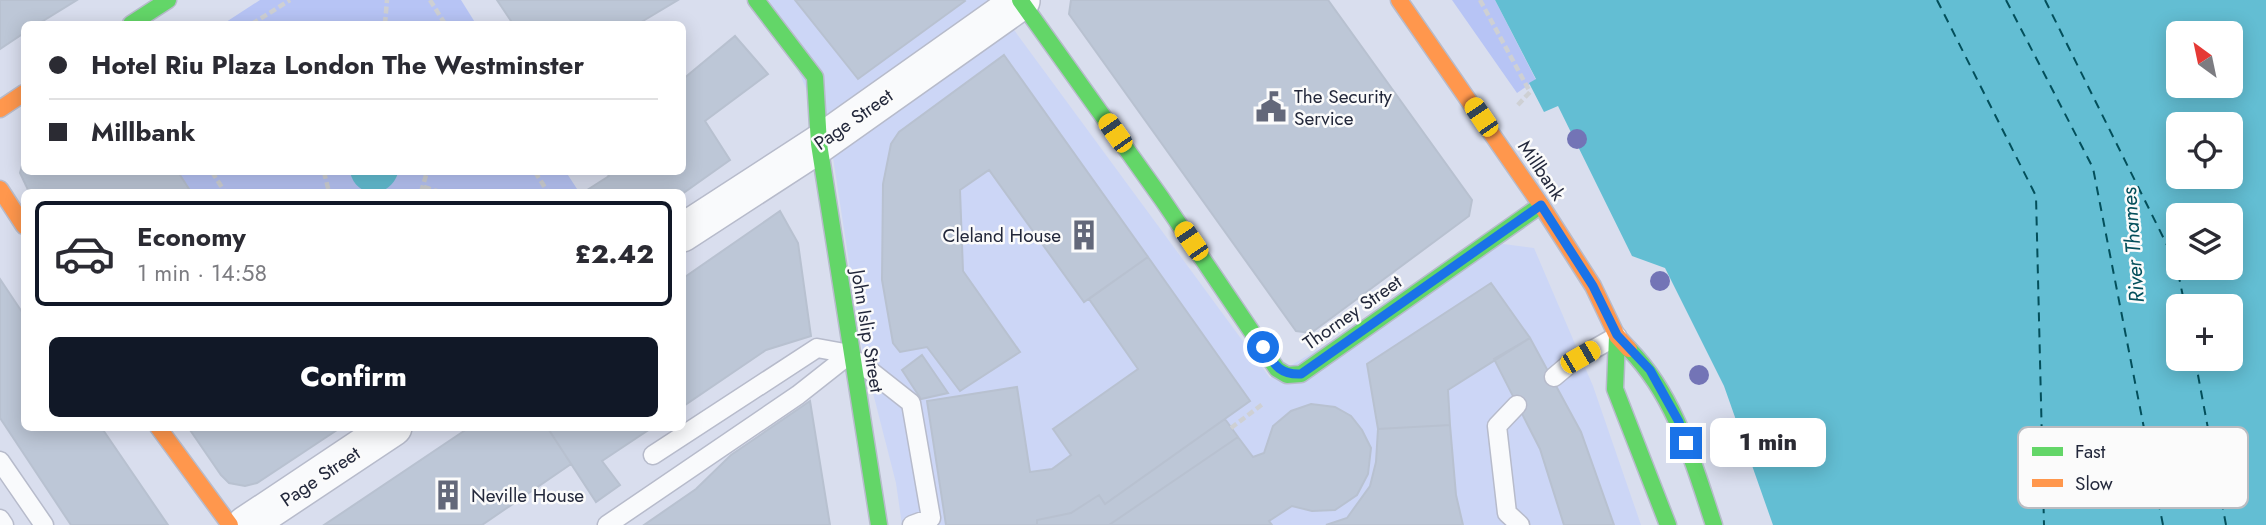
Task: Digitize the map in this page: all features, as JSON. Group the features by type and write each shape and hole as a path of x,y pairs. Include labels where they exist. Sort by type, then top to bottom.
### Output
{"street":[{"path":"136,21 168,0"},
{"name":"John Islip Street","path":"756,0 815,77 819,144 879,525"},
{"name":"Millbank","path":"1399,0 1541,205 1593,286 1617,335 1650,370 1679,422 1714,525"},
{"name":"Page Street","path":"686,230 819,144 1021,1"},
{"name":"Thorney Street","path":"1021,1 1162,199 1277,369 1286,375 1301,374 1541,205"},
{"path":"0,109 21,95"},
{"path":"0,188 21,221"},
{"name":"Millbank","path":"1617,335 1615,389 1668,525"},
{"path":"162,431 230,525"},
{"name":"Page Street","path":"246,525 387,431"}],"lane":[{"path":"1554,377 1573,361 1617,335"},
{"path":"653,455 817,348 850,354 911,404 931,518 912,525"},
{"path":"607,525 798,395 850,354"},
{"path":"1517,405 1497,426 1507,513 1520,525"},
{"path":"0,461 44,525"},
{"path":"1698,525 1707,506"},
{"path":"0,519 4,525"}],"path":[{"path":"257,21 290,0"},
{"path":"386,21 387,0"},
{"path":"430,0 443,21"},
{"path":"1480,0 1530,92 1516,107"}],"shaded area":[{"path":"260,0 461,0 474,21 228,21"},
{"path":"769,0 992,0 1270,378 1496,243 1534,248 1593,386 1641,525 902,525 896,483 863,354 832,151"},
{"path":"1452,0 1495,0 1536,80 1517,93"},
{"path":"180,175 568,175 577,189 189,189"}],"water":[{"name":"River Thames","path":"1495,0 2266,0 2266,525 1773,525 1724,386 1665,268 1632,256 1558,106 1544,112 1529,83 1536,79"},
{"path":"351,175 397,175 386,189 362,189 353,181"}],"building":[{"path":"0,0 77,0 43,21 21,21 21,35 0,49"},
{"path":"497,0 678,0 643,21 511,21"},
{"path":"795,0 964,0 965,1 858,79"},
{"name":"The Security Service","path":"1071,0 1328,0 1472,200 1469,216 1311,333 1296,331 1069,14"},
{"path":"735,36 768,74 705,121 730,160 686,191 686,189 589,189 608,175 686,175 686,77"},
{"name":"Cleland House","path":"1004,55 1148,257 1084,302 989,170 960,190 963,271 1020,352 960,391 927,347 900,352 893,343 882,280 883,184 891,144 899,132"},
{"path":"21,169 21,175 180,175 189,189 28,189 20,173"},
{"path":"780,211 798,243 811,336 766,350 686,404 686,276"},
{"path":"1148,257 1250,401 1105,504 1099,495 1071,513 1037,520 1037,525 946,525 927,401 1017,387 1030,472 1052,469 1071,455 1053,429 1138,369 1089,299"},
{"path":"0,279 21,310 21,431 104,431 168,525 71,525 0,418"},
{"path":"1491,283 1530,338 1448,390 1450,425 1378,429 1367,364"},
{"path":"1530,338 1581,432 1614,525 1564,525 1540,449 1494,359"},
{"path":"922,355 948,393 921,399 902,370"},
{"path":"810,401 830,525 644,525 696,489 731,455"},
{"path":"1311,404 1335,407 1351,416 1371,448 1368,474 1357,495 1335,510 1312,511 1292,506 1269,521 1272,525 1109,525 1238,437 1253,457 1264,453 1273,426 1291,411"},
{"path":"1225,419 1238,437 1109,525 1037,525 1037,520 1071,513 1099,495 1105,504"},
{"path":"1450,425 1456,495 1463,525 1326,525 1347,518 1370,486 1376,462 1378,429"},
{"path":"191,431 335,431 257,483 245,486 229,483"},
{"name":"Neville House","path":"464,431 550,431 571,464 482,525 324,525"},
{"path":"550,431 647,431 602,461 620,485 596,502"}],"ferry route":[{"path":"1937,0 2036,196 2042,427"},
{"path":"2006,0 2093,168 2144,427"},
{"path":"2045,0 2176,263 2182,294"},
{"path":"2197,371 2208,427"},
{"path":"2044,508 2044,525"},
{"path":"2160,508 2163,525"},
{"path":"2223,508 2226,525"}],"traffic: fast":[{"path":"136,21 168,0"},
{"path":"756,0 815,77 819,144 879,525"},
{"path":"1020,0 1162,199 1277,369 1287,375 1301,374 1541,205"},
{"path":"1617,336 1615,389 1668,525"},
{"path":"1629,349 1645,368 1671,409 1690,454 1714,525"}],"traffic: slow":[{"path":"1399,0 1541,205 1593,286 1617,336 1629,349"},
{"path":"0,109 21,95"},
{"path":"0,189 21,221"},
{"path":"161,431 230,525"}],"place":[{"name":"The Security Service","path":"1271,107"},
{"name":"Cleland House","path":"1084,235"},
{"name":"Neville House","path":"448,495"}],"route":[{"path":"1263,347 1277,369 1286,375 1301,374 1541,205 1593,286 1617,335 1650,370 1679,422 1686,443"}]}
